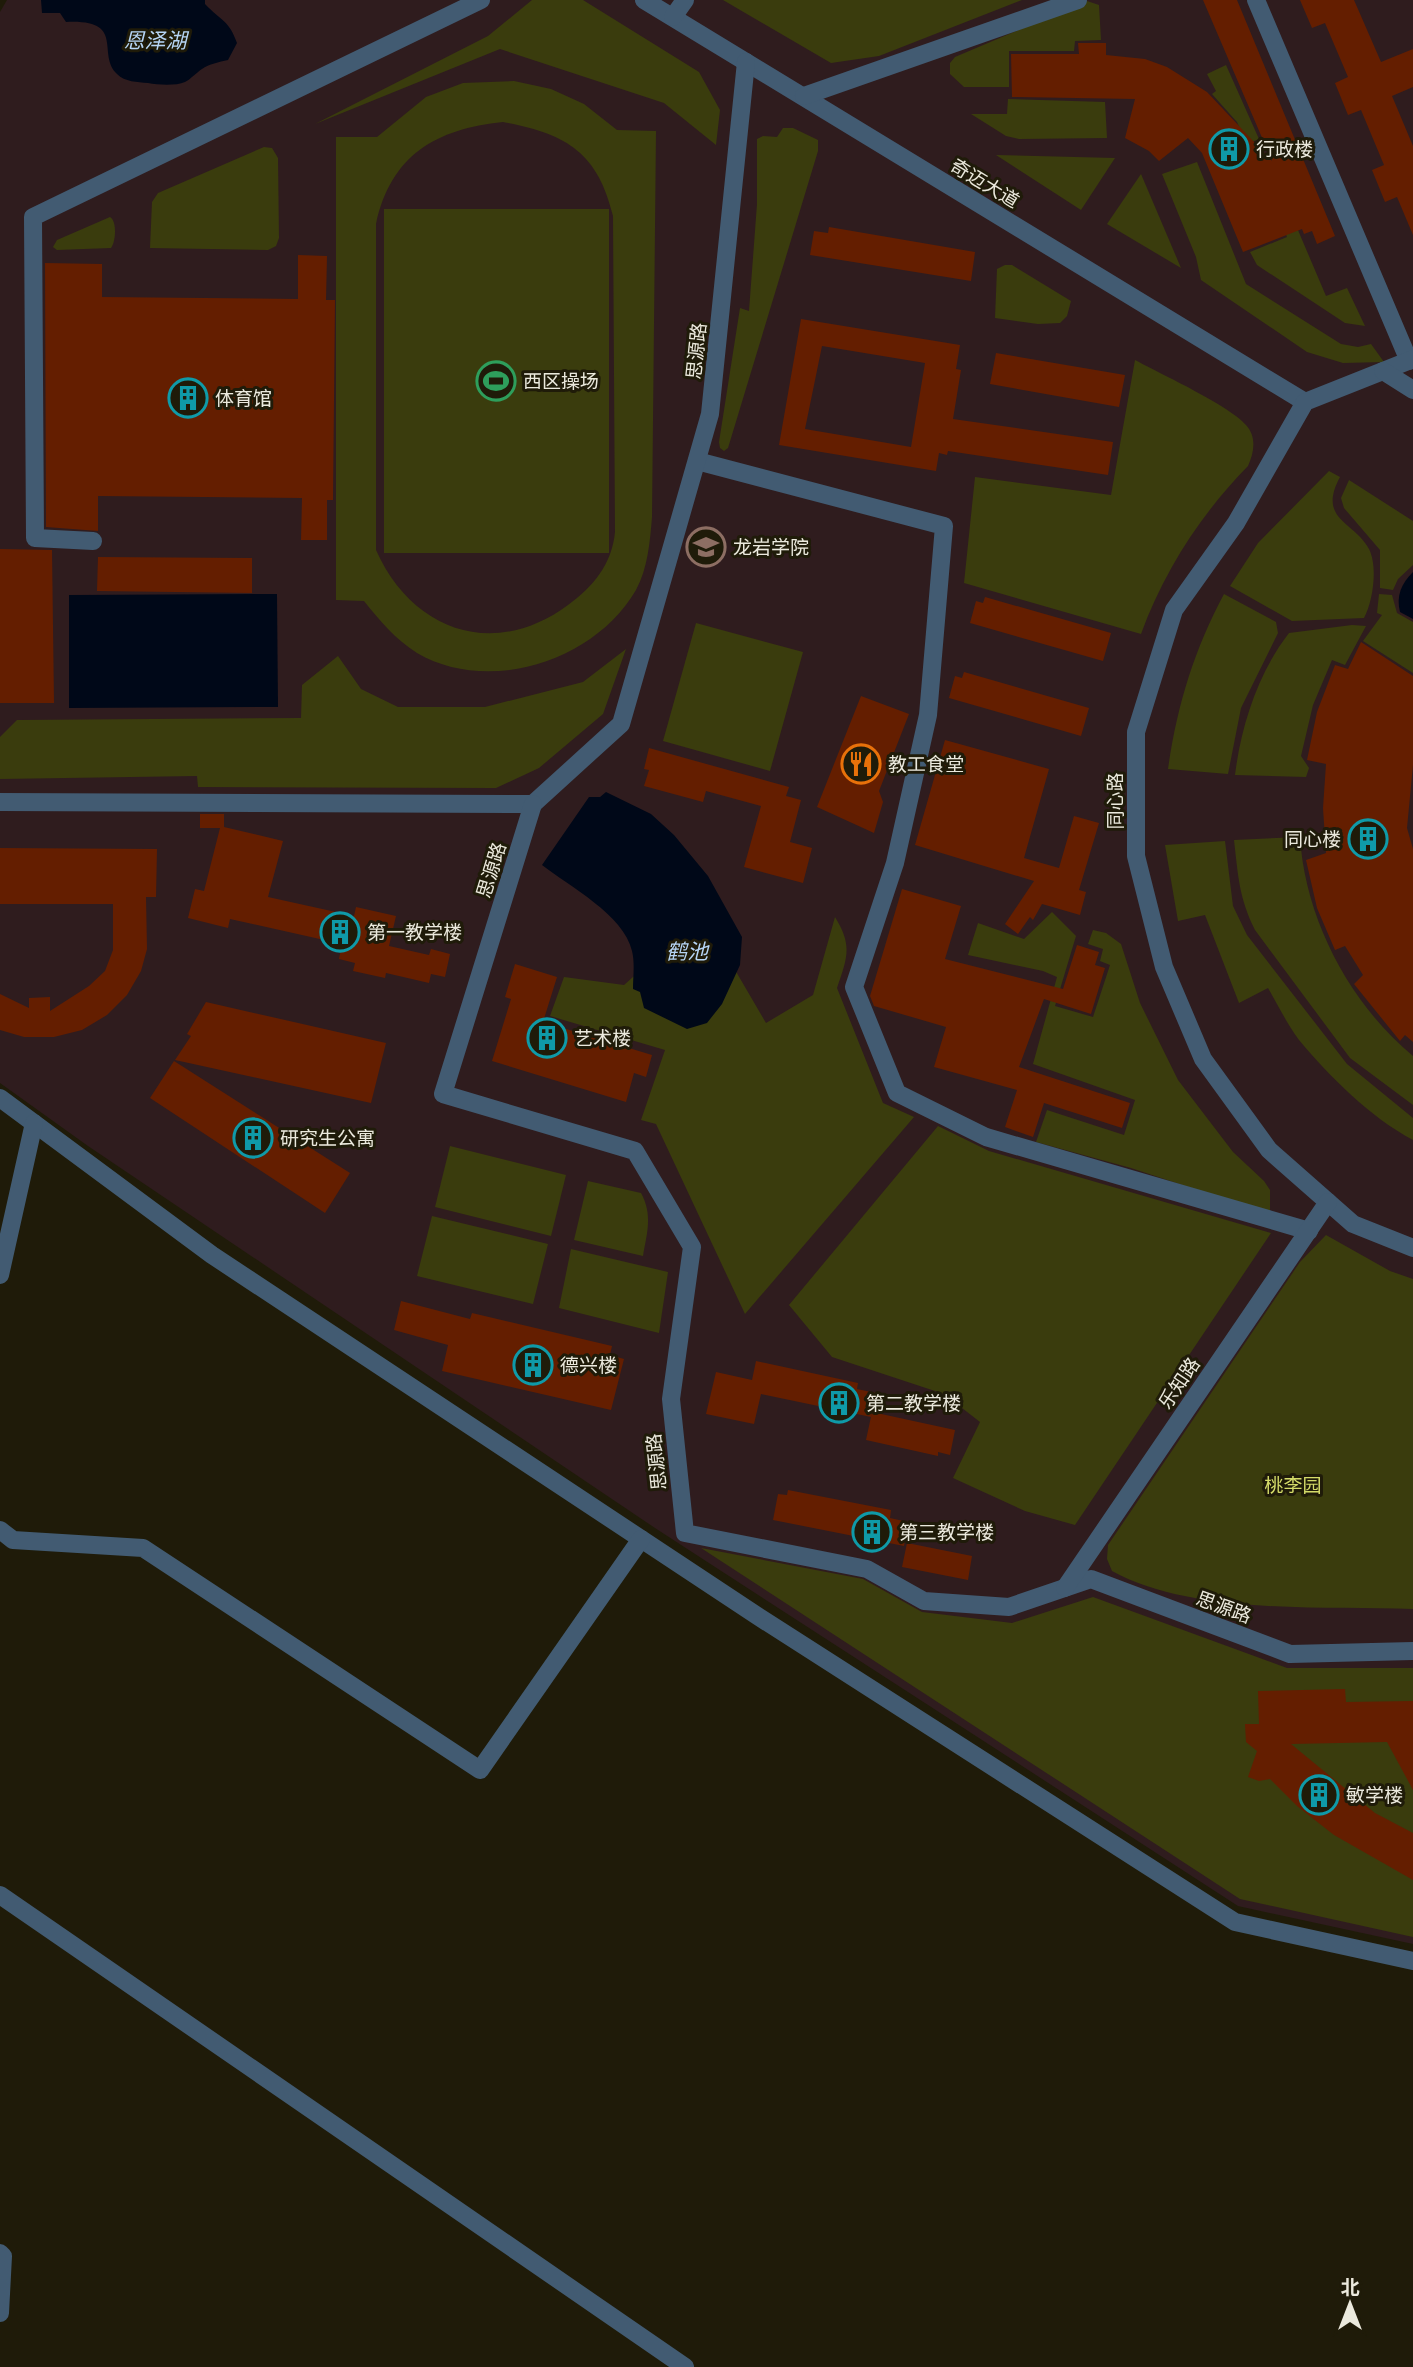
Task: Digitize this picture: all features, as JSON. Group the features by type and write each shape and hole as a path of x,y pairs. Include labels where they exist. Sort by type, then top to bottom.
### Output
{"street":[{"path":"93,541 35,538 33,217 481,0"},
{"name":"奇迈大道","path":"644,0 1305,402"},
{"path":"673,18 685,0"},
{"path":"804,96 1078,0"},
{"path":"1256,0 1411,360 1305,402"},
{"name":"思源路","path":"746,62 710,414 621,724 533,804 443,1094 635,1151 692,1247 671,1399 685,1533 867,1569 924,1601 1009,1608 1091,1579 1290,1654 1413,1651"},
{"path":"1382,371 1413,390"},
{"name":"同心路","path":"1305,402 1236,523 1174,610 1136,732 1136,856 1164,967 1203,1059 1269,1150 1353,1224 1413,1248"},
{"path":"697,461 944,526 928,715 895,863 854,986 897,1093 986,1137 1308,1231"},
{"path":"0,802 533,804"},
{"path":"0,1098 212,1255 641,1539 1235,1922 1413,1961"},
{"path":"0,1275 34,1123"},
{"name":"乐知路","path":"1065,1588 1328,1202"},
{"path":"0,1530 13,1540 143,1548 480,1770 641,1539"},
{"path":"0,1895 685,2367"},
{"path":"0,2253 3,2256 0,2314"}],"shaded area":[{"name":"龙岩学院","path":"7,0 1413,0 1413,1944 1238,1906 655,1528 88,1146 0,1083 0,12"}],"green space":[{"path":"532,0 583,0 699,72 720,110 716,145 664,103 500,49 315,124 488,36"},
{"path":"723,0 1022,0 879,56 831,63"},
{"path":"1087,1 1099,5 1101,40 1075,41 1074,51 1009,51 1009,87 964,87 950,74 950,63 955,57"},
{"path":"1226,65 1259,139 1247,144 1237,122 1212,94 1216,91 1207,74"},
{"path":"514,81 551,89 584,104 617,130 656,131 652,517 646,564 636,590 618,615 595,636 568,652 538,664 507,670 476,671 445,665 417,653 402,642 364,601 336,600 336,137 377,137 426,97 463,83","holes":["503,122 561,140 576,149 588,161 607,194 613,216 615,532 610,554 600,574 568,605 540,622 512,631 484,633 458,628 433,618 411,600 392,578 376,550 376,224 383,200 393,180 405,163 420,150 437,139 479,126"]},
{"path":"1008,99 1105,102 1107,138 1019,139 1006,136 971,114 1007,114"},
{"path":"783,128 793,128 818,140 818,151 728,448 724,451 719,442 740,308 749,311 757,204 757,139 763,136 777,137"},
{"path":"264,147 272,148 278,158 279,238 276,246 268,250 150,248 152,202 158,193"},
{"path":"996,155 1115,158 1081,210"},
{"path":"1197,162 1246,284 1341,344 1358,347 1371,344 1384,362 1343,363 1307,352 1201,280 1196,257 1162,174"},
{"path":"1272,169 1326,296 1347,288 1365,326 1345,323 1257,265 1250,252 1287,237 1261,174"},
{"path":"1141,174 1181,268 1107,224"},
{"name":"西区操场","path":"384,209 609,209 609,553 384,553"},
{"path":"110,217 115,231 111,248 57,250 53,247 57,240"},
{"path":"1012,265 1071,301 1067,316 1060,323 1038,324 995,318 997,269"},
{"path":"1135,360 1238,417 1252,435 1253,445 1248,466 1215,504 1186,544 1161,588 1141,634 964,583 975,477 1111,495"},
{"path":"1329,471 1340,477 1334,491 1335,511 1363,540 1372,556 1374,574 1370,603 1364,618 1292,621 1230,586 1258,543"},
{"path":"1349,480 1413,521 1413,565 1398,579 1393,590 1380,588 1380,550 1344,508 1341,498"},
{"path":"1224,594 1276,622 1278,633 1241,708 1228,774 1168,769 1176,723 1195,657"},
{"path":"1379,594 1392,595 1397,613 1413,622 1413,673 1363,641 1382,615 1377,613"},
{"path":"696,623 803,652 770,771 663,741"},
{"path":"1352,625 1366,626 1345,665 1332,660 1313,705 1301,756 1309,768 1306,777 1235,775 1253,701 1268,665 1289,633"},
{"path":"626,649 603,714 539,768 496,788 198,787 197,776 0,779 0,737 17,720 301,718 302,685 338,656 361,689 398,707 485,707 583,682"},
{"path":"1300,837 1311,898 1321,929 1335,958 1369,1011 1413,1056 1413,1105 1350,1058 1255,930 1240,886 1234,840"},
{"path":"1225,841 1233,906 1247,935 1347,1064 1413,1118 1413,1140 1366,1108 1324,1068 1299,1040 1268,988 1239,1003 1205,915 1178,921 1165,845"},
{"path":"1052,912 1076,936 1055,1006 1093,1017 1110,965 1100,961 1103,949 1088,944 1093,930 1106,933 1121,944 1140,1003 1178,1080 1233,1152 1264,1181 1270,1190 1270,1214 1131,1168 1036,1142 1047,1110 1124,1135 1135,1100 1033,1064 1057,977 1043,971 968,955 978,923 1024,939"},
{"path":"703,915 766,1023 813,995 835,917 846,944 837,988 883,1103 914,1117 745,1314 656,1124 641,1120 665,1050 550,1016 564,977 624,985"},
{"path":"938,1126 989,1151 1271,1233 1075,1525 1025,1511 953,1478 980,1422 944,1394 832,1357 789,1305"},
{"path":"450,1146 566,1175 551,1236 435,1207"},
{"path":"588,1181 641,1193 648,1217 643,1256 574,1240"},
{"path":"432,1216 548,1244 533,1304 417,1276"},
{"name":"桃李园","path":"1326,1235 1390,1271 1413,1279 1413,1609 1218,1602 1144,1585 1112,1571 1107,1559 1108,1545 1300,1262"},
{"path":"571,1249 668,1272 659,1333 559,1308"},
{"path":"701,1548 863,1579 922,1612 1012,1623 1093,1597 1287,1668 1413,1668 1413,1937 1240,1899"}],"water":[{"name":"恩泽湖","path":"41,0 205,0 205,4 228,25 237,43 228,60 205,67 185,82 167,85 131,81 120,77 111,66 106,39 97,26 66,22 60,13 42,13"},
{"path":"1413,572 1413,619 1400,612 1399,595 1405,581"},
{"path":"277,594 278,707 69,708 69,595"},
{"name":"鹤池","path":"606,792 651,814 674,835 708,876 742,937 740,965 722,1004 707,1023 687,1029 644,1008 640,992 633,989 632,951 618,925 594,902 542,865 589,797 600,797"}],"building":[{"name":"行政楼","path":"1203,0 1237,0 1335,236 1317,244 1312,231 1304,234 1302,229 1243,252 1202,153 1188,138 1159,161 1149,151 1125,138 1135,99 1012,97 1011,54 1079,54 1078,43 1106,43 1106,55 1145,59 1167,67 1207,92 1272,161"},
{"path":"1300,0 1354,0 1381,62 1413,49 1413,87 1392,96 1413,146 1413,235 1397,197 1385,202 1372,170 1384,165 1361,110 1348,115 1335,83 1348,77 1325,23 1312,28"},
{"path":"829,227 975,252 971,281 810,255 814,231 828,233"},
{"name":"体育馆","path":"298,255 327,256 326,300 335,300 333,500 327,500 327,540 301,540 302,498 98,496 98,531 46,527 45,263 102,264 102,297 298,299"},
{"path":"801,319 960,345 956,369 961,370 953,419 1113,442 1108,475 948,451 947,455 939,453 936,471 779,445","holes":["822,346 925,363 911,447 805,429"]},
{"path":"996,353 1125,375 1119,407 990,384"},
{"path":"0,549 52,550 54,703 0,703"},
{"path":"98,557 252,558 252,593 97,591"},
{"path":"985,597 1111,633 1103,661 970,623 976,601 983,603"},
{"name":"同心楼","path":"1361,642 1413,676 1413,765 1407,828 1413,849 1413,1042 1405,1035 1400,1041 1354,984 1363,975 1345,946 1335,950 1317,908 1306,860 1326,853 1323,808 1326,764 1307,760 1317,712 1335,665 1348,669"},
{"path":"964,672 1089,708 1081,736 949,698 955,676 962,678"},
{"name":"教工食堂","path":"861,696 909,714 879,791 883,802 874,833 817,807"},
{"path":"945,740 1049,769 1024,858 1059,868 1074,816 1099,823 1079,890 1086,892 1080,915 1042,904 1033,920 1030,917 1018,934 1005,924 1034,881 915,845"},
{"path":"649,748 789,787 786,796 801,800 790,842 812,848 803,883 744,867 761,806 706,791 703,802 644,786 649,770 644,769"},
{"path":"200,814 224,814 224,827 283,841 268,897 354,916 356,907 396,916 389,946 429,955 431,949 450,954 445,977 431,974 429,983 386,973 385,978 353,971 355,963 339,959 342,944 230,919 228,928 188,918 195,889 204,891 220,828 200,828"},
{"path":"0,848 157,849 156,897 146,897 147,949 141,971 127,995 107,1015 82,1030 54,1037 24,1037 0,1030 0,994 29,1008 29,998 50,997 50,1011 89,986 105,971 113,950 113,904 0,904"},
{"path":"902,889 961,906 945,959 1063,989 1077,945 1099,952 1095,965 1105,968 1091,1014 1044,999 1019,1067 1130,1103 1122,1128 1044,1103 1033,1137 1005,1127 1017,1090 934,1067 946,1027 874,1006 870,996"},
{"name":"艺术楼","path":"515,964 557,977 543,1022 652,1055 646,1077 634,1073 626,1102 492,1061 511,999 505,997"},
{"path":"206,1002 386,1043 371,1103 175,1060 191,1036 187,1034"},
{"path":"174,1061 350,1173 325,1213 150,1098"},
{"name":"德兴楼","path":"401,1301 470,1319 472,1313 612,1346 610,1355 624,1359 611,1410 442,1371 448,1345 394,1330"},
{"name":"第二教学楼","path":"756,1361 858,1383 857,1389 876,1393 871,1417 761,1394 754,1424 706,1414 716,1372 752,1380"},
{"path":"872,1412 955,1430 950,1455 938,1452 938,1456 866,1440"},
{"name":"第三教学楼","path":"788,1490 891,1510 890,1518 908,1522 904,1546 773,1520 778,1494 787,1495"},
{"path":"907,1543 972,1556 968,1580 902,1567"},
{"name":"敏学楼","path":"1345,1689 1346,1702 1413,1701 1413,1790 1387,1742 1291,1744 1375,1813 1413,1833 1413,1880 1334,1835 1297,1806 1270,1779 1259,1781 1248,1777 1257,1751 1246,1742 1245,1724 1259,1724 1258,1691"}],"place":[{"name":"行政楼","path":"1229,149"},
{"name":"西区操场","path":"496,381"},
{"name":"体育馆","path":"188,398"},
{"name":"龙岩学院","path":"706,547"},
{"name":"教工食堂","path":"861,764"},
{"name":"同心楼","path":"1368,839"},
{"name":"第一教学楼","path":"340,932"},
{"name":"艺术楼","path":"547,1038"},
{"name":"研究生公寓","path":"253,1138"},
{"name":"德兴楼","path":"533,1365"},
{"name":"第二教学楼","path":"839,1403"},
{"name":"第三教学楼","path":"872,1532"},
{"name":"敏学楼","path":"1319,1795"}]}
